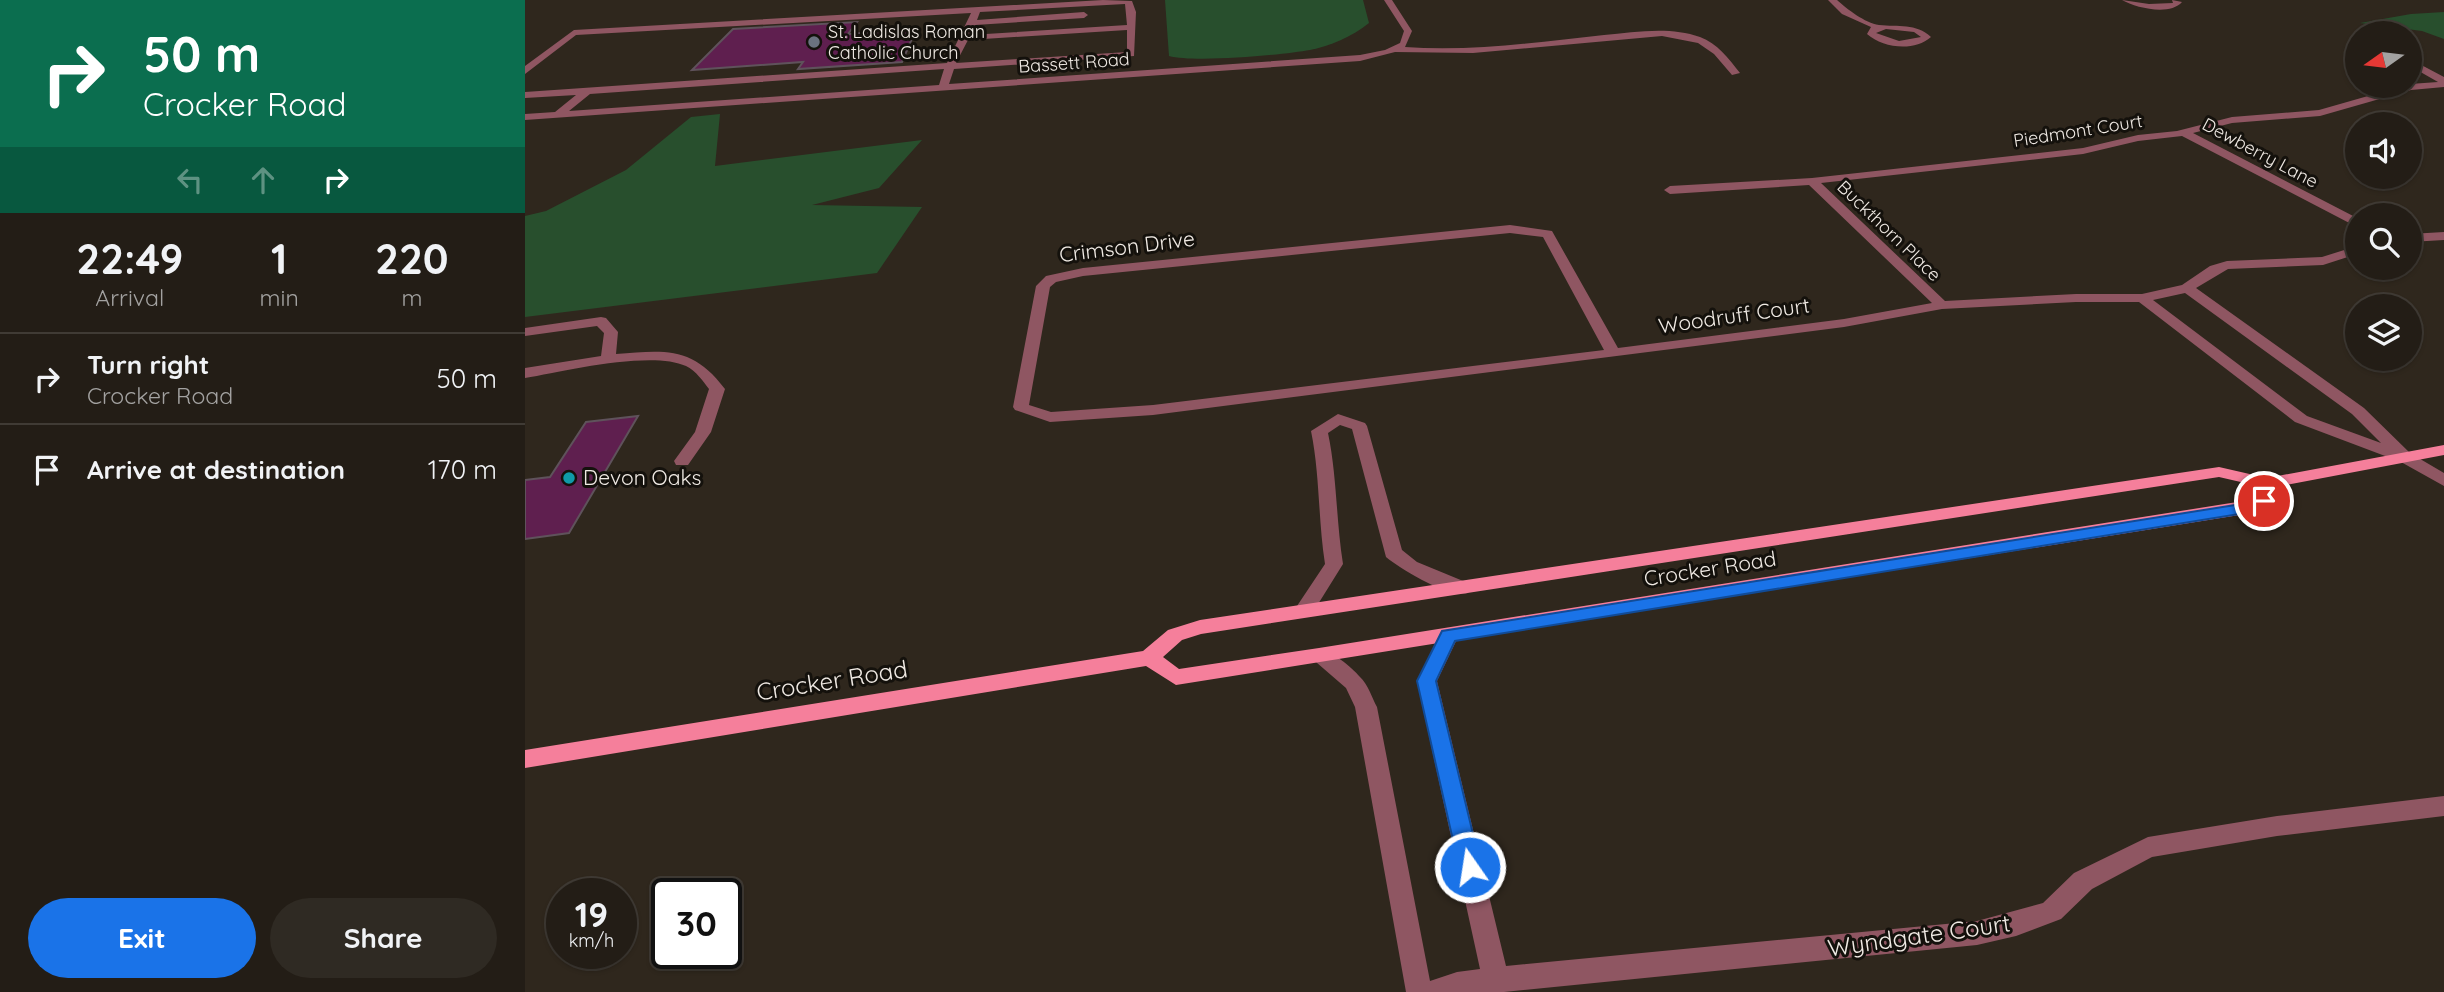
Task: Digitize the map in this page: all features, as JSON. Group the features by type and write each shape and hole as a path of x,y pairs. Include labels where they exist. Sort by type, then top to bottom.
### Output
{"main road":[{"name":"Crocker Road","path":"525,759 1149,658 1175,635 1200,627 2219,472 2267,483 2444,450"},
{"name":"Crocker Road","path":"1149,658 1176,677 1319,656 2258,506 2264,501 2267,483"}],"street":[{"path":"1388,0 1408,31 1404,44 1394,49"},
{"path":"1832,0 1845,12 1877,27 1905,27 1925,33 1927,37 1915,43 1893,42 1871,34 1871,30 1877,27"},
{"path":"2126,0 2160,6 2175,5 2178,2 2176,0"},
{"path":"525,71 574,33 1128,1 1132,12 1131,54 525,95"},
{"path":"943,88 950,66 972,23 975,10"},
{"path":"1119,13 1132,12"},
{"path":"972,23 1092,15"},
{"path":"965,38 1132,27"},
{"name":"Bassett Road","path":"525,117 1360,58 1394,49 1424,52 1633,35 1681,36 1704,41 1735,74"},
{"path":"1118,43 1132,42"},
{"path":"957,54 970,53"},
{"path":"2422,69 2444,83"},
{"name":"Piedmont Court","path":"1670,190 1812,181 2069,153 2138,138 2185,133 2232,120 2319,113 2410,87 2444,83"},
{"path":"557,115 587,91"},
{"name":"Dewberry Lane","path":"2185,133 2345,217"},
{"name":"Buckthorn Place","path":"1812,181 1942,305"},
{"name":"Crimson Drive","path":"1331,389 1153,410 1050,417 1021,407 1043,286 1051,279 1083,272 1470,232 1510,229 1548,234 1613,354"},
{"path":"2422,237 2444,236"},
{"name":"Woodruff Court","path":"1331,389 1844,323 1942,305 2076,298 2142,298 2187,288 2215,269 2227,265 2323,261 2345,254"},
{"path":"2187,288 2358,411 2407,458"},
{"path":"2142,298 2301,418 2407,458 2444,481"},
{"path":"525,332 559,324 601,321 611,332 608,361"},
{"path":"525,373 640,357 669,358 694,364 717,389 702,432 682,461"},
{"path":"1331,389 1338,419"},
{"path":"1338,419 1359,426 1394,553 1410,567 1461,588"},
{"path":"1303,612 1334,564 1327,519 1326,463 1319,431 1338,419"},
{"path":"1448,635 1427,681 1496,980"},
{"path":"1319,656 1355,684 1366,707 1419,992"},
{"name":"Wyndgate Court","path":"1434,992 1457,985 1496,980 1977,933 2052,911 2083,881 2148,847 2277,826 2444,806"}],"green space":[{"path":"1165,0 1363,0 1369,23 1341,40 1310,50 1239,57 1181,58 1169,56"},
{"path":"2444,12 2444,39 2422,31 2422,21 2371,21"},
{"path":"720,114 715,166 922,140 879,188 812,205 922,207 877,273 525,317 525,216 546,211 626,170 691,117"}],"building":[{"name":"St. Ladislas Roman Catholic Church","path":"857,22 848,34 916,29 902,62 798,69 803,62 692,70 733,29"},
{"name":"Devon Oaks","path":"638,416 569,533 525,539 525,480 550,477 586,422"}],"place":[{"name":"St. Ladislas Roman Catholic Church","path":"814,42"},
{"name":"Devon Oaks","path":"569,478"}],"route":[{"path":"1470,867 1427,681 1436,667 1448,635 2258,506 2264,501"}]}
